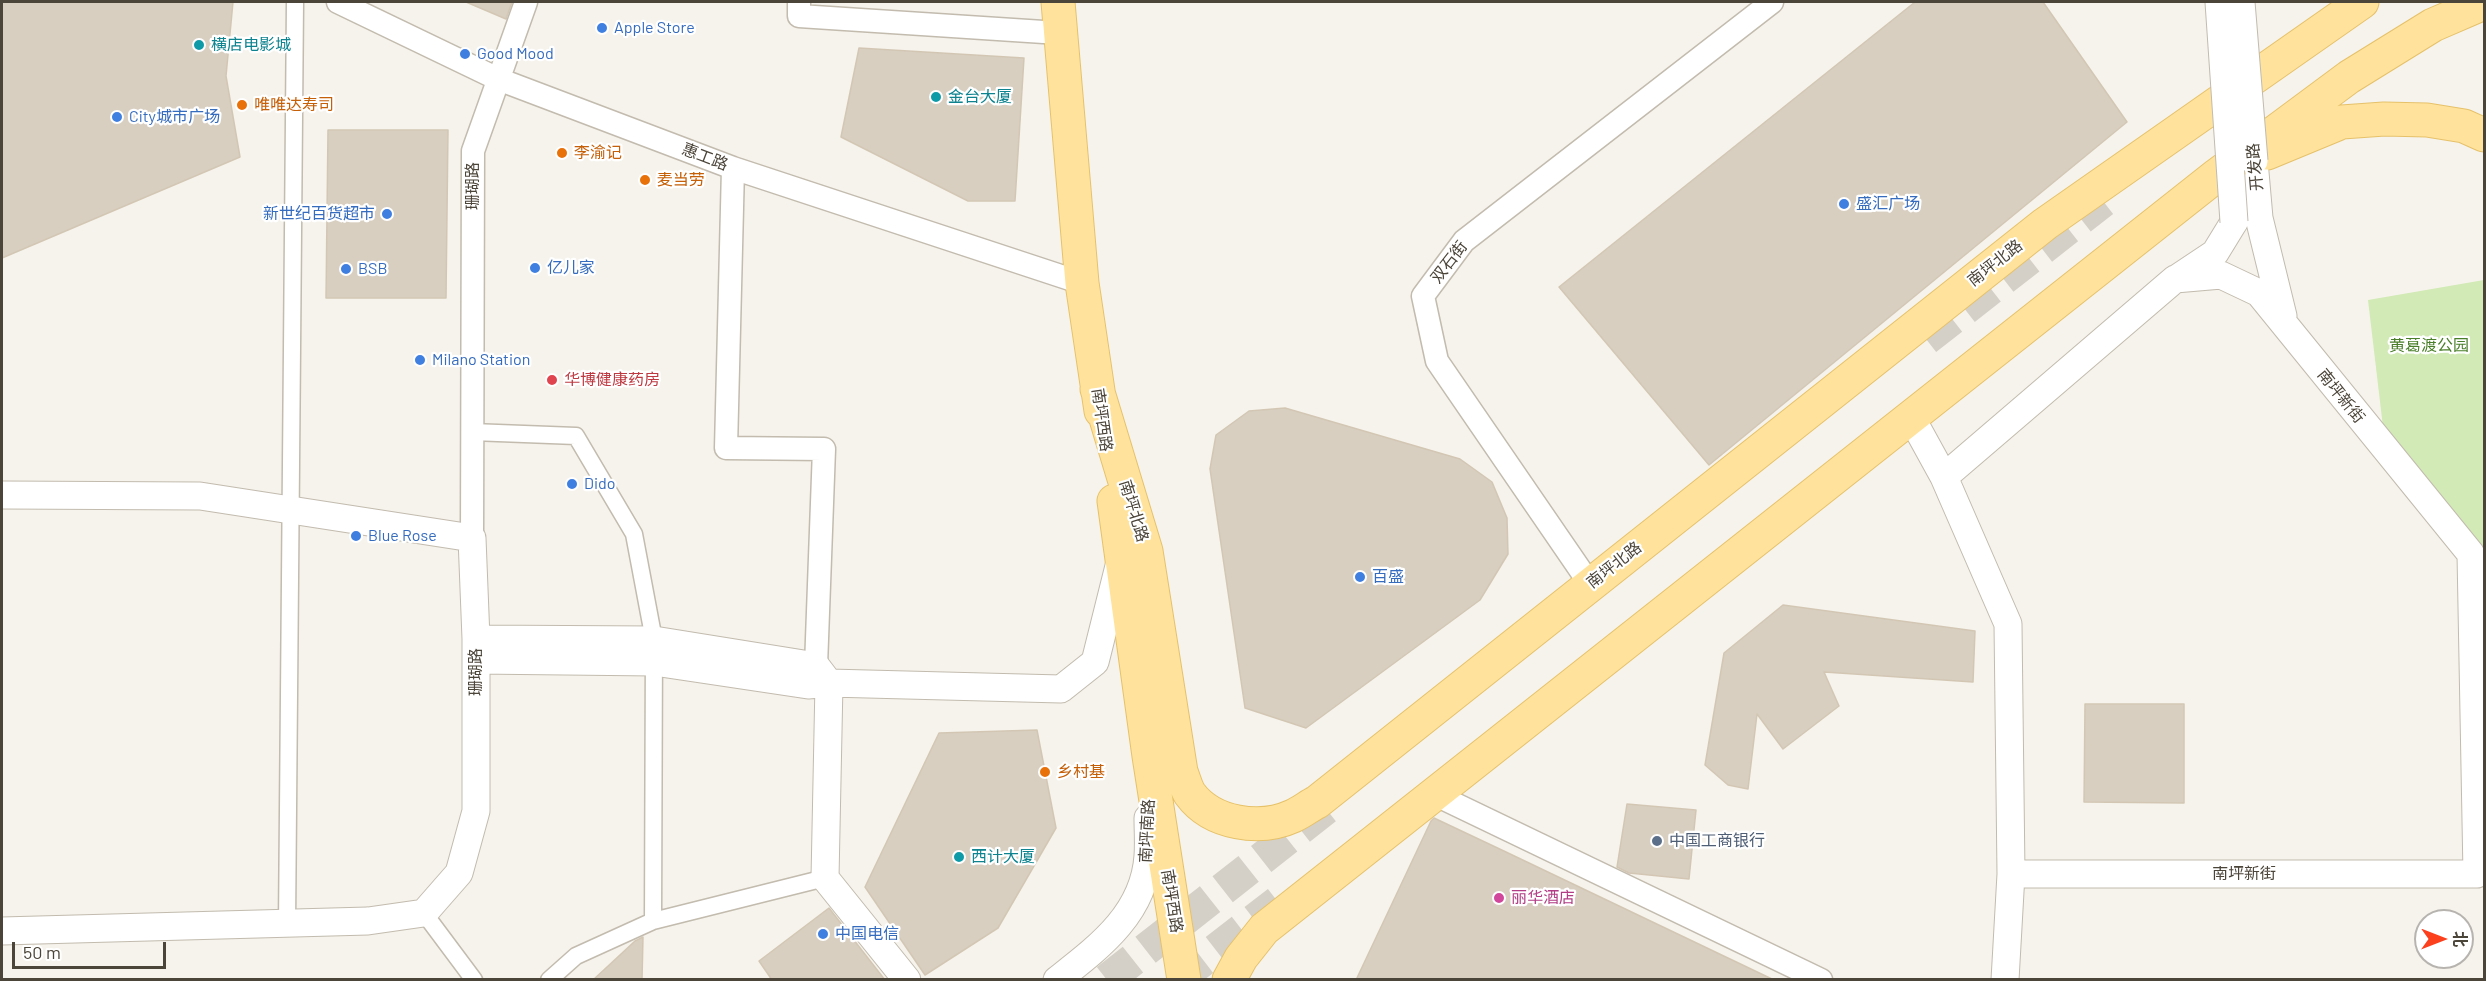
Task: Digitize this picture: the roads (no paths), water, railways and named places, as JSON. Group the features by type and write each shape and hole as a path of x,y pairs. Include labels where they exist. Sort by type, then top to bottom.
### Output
{"main road":[{"name":"南坪北路","path":"1098,389 1146,551 1181,772 1189,793 1204,808 1221,818 1243,823 1270,823 1293,817 1317,802 2045,224 2362,2"},
{"path":"1229,980 1241,958 1264,929 2217,175 2349,77 2433,25 2484,3"},
{"name":"南坪西路","path":"1058,17 1082,283 1149,756 1184,980"},
{"path":"2217,175 2342,122 2384,119 2427,120 2464,126 2484,135"}],"street":[{"path":"287,924 295,2"},
{"name":"惠工路","path":"338,2 498,79 733,168 1082,283"},
{"name":"珊瑚路","path":"424,913 459,873 476,811 476,649 472,538 473,151 526,2"},
{"path":"799,2 799,16 1058,17"},
{"name":"双石街","path":"1590,584 1437,361 1423,296 1464,241 1772,2"},
{"name":"开发路","path":"2175,279 2215,253 2234,222 2219,2"},
{"name":"开发路","path":"2241,2 2259,218 2287,329"},
{"path":"733,168 726,448 824,449 818,678 825,878 907,980"},
{"name":"南坪新街","path":"2011,874 2480,874 2478,557 2259,293 2221,274 2175,279"},
{"path":"1944,477 2175,279"},
{"path":"1911,417 1944,477 2008,624 2011,874 2006,980"},
{"path":"472,432 576,436 634,534 654,651 653,921"},
{"path":"2,495 200,496 472,538"},
{"path":"476,649 654,651 818,678 1061,689 1095,663 1121,554"},
{"name":"南坪南路","path":"1057,980 1113,934 1130,910 1142,884 1148,858 1149,756"},
{"path":"1434,794 1821,980"},
{"path":"549,980 576,956 653,921 825,878"},
{"path":"2,932 368,921 424,913 474,980"}],"tunnel":[{"path":"1926,339 2103,201"},
{"path":"1107,980 1330,805"},
{"path":"1177,980 1278,902"}],"place":[{"name":"Apple Store","path":"602,28"},
{"name":"横店电影城","path":"199,45"},
{"name":"Good Mood","path":"465,54"},
{"name":"金台大厦","path":"936,97"},
{"name":"唯唯达寿司","path":"242,105"},
{"name":"City城市广场","path":"117,117"},
{"name":"李渝记","path":"562,153"},
{"name":"麦当劳","path":"645,180"},
{"name":"盛汇广场","path":"1844,204"},
{"name":"新世纪百货超市","path":"387,214"},
{"name":"亿儿家","path":"535,268"},
{"name":"BSB","path":"346,269"},
{"name":"Milano Station","path":"420,360"},
{"name":"华博健康药房","path":"552,380"},
{"name":"Dido","path":"572,484"},
{"name":"Blue Rose","path":"356,536"},
{"name":"百盛","path":"1360,577"},
{"name":"乡村基","path":"1045,772"},
{"name":"中国工商银行","path":"1657,841"},
{"name":"西计大厦","path":"959,857"},
{"name":"丽华酒店","path":"1499,898"},
{"name":"中国电信","path":"823,934"}],"park label":[{"name":"黄葛渡公园","path":"2429,346"}]}
